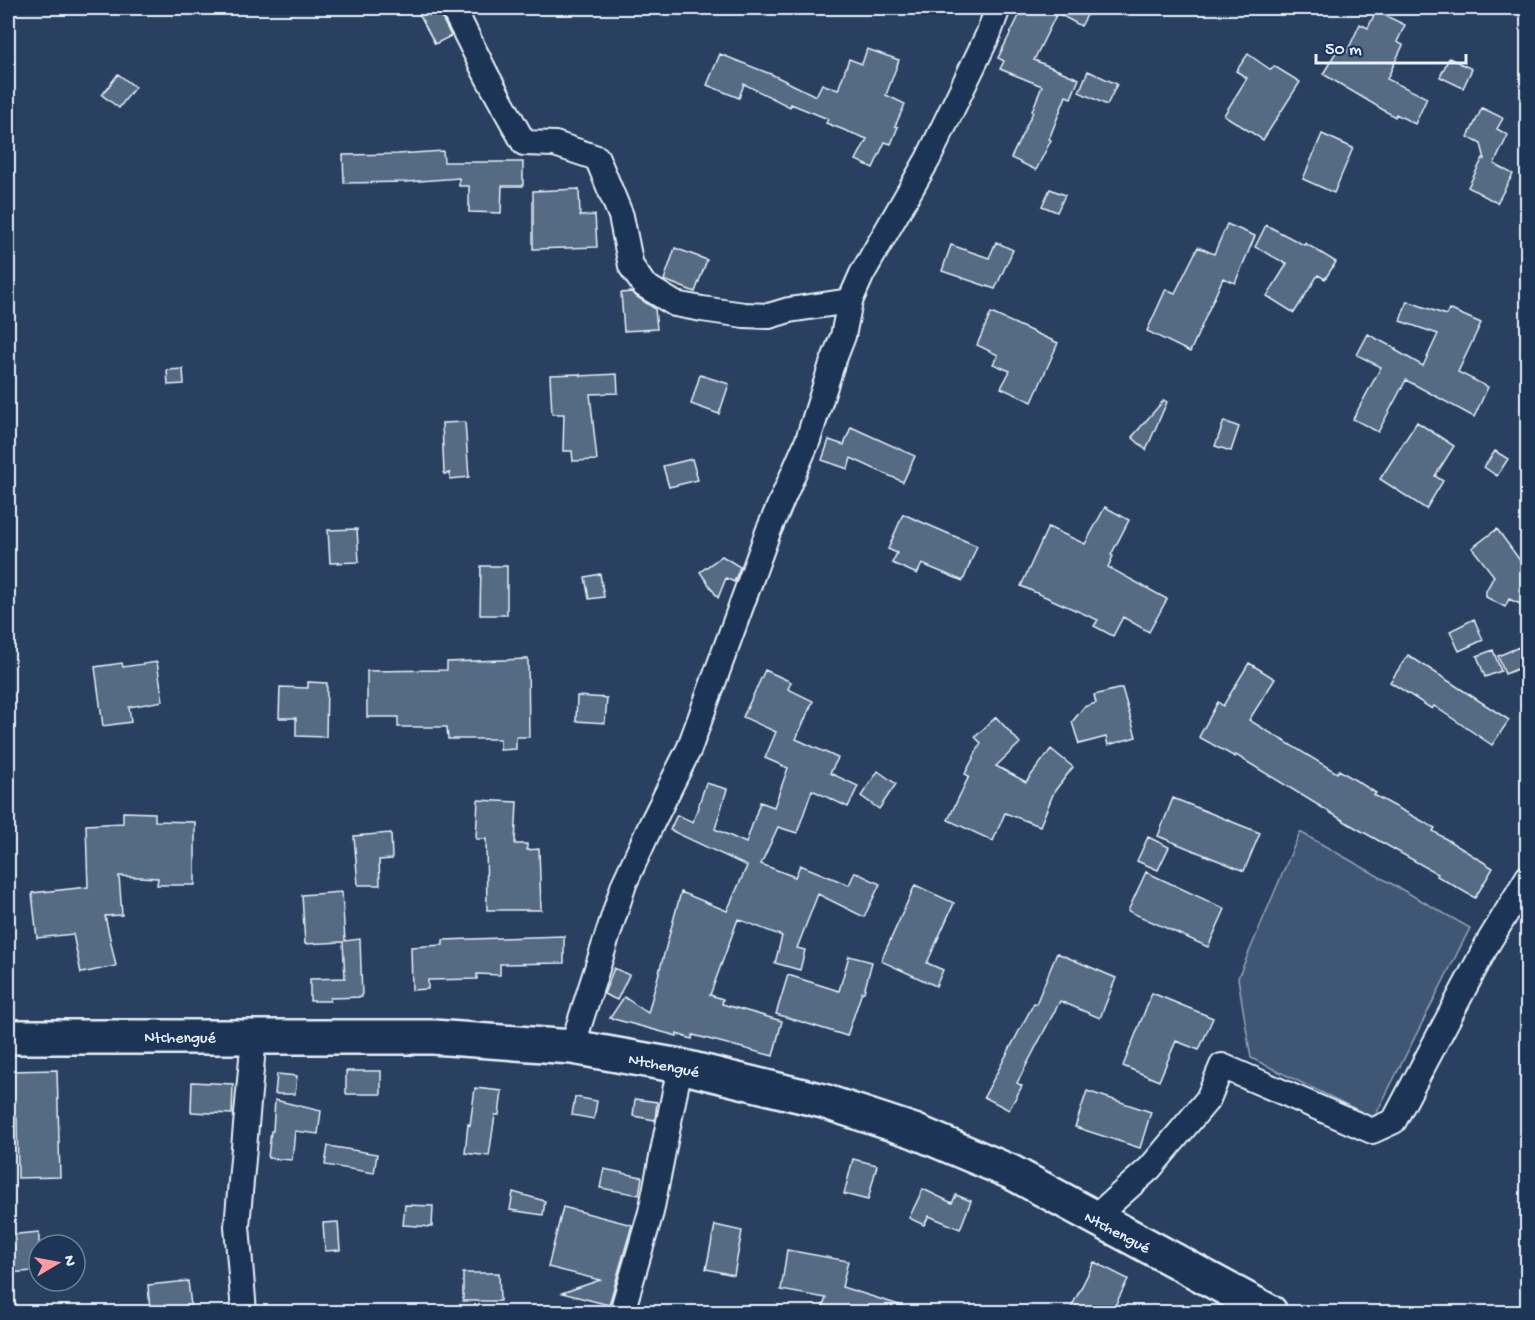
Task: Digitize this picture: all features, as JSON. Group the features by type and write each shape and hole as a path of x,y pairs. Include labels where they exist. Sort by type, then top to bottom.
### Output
{"main road":[{"name":"Ntchengué","path":"8,1037 433,1037 572,1047 680,1066 823,1101 914,1131 1011,1172 1270,1312"}],"street":[{"path":"453,8 486,76 524,143 555,144 597,158 621,216 631,266 644,285 675,304 744,315 769,316 789,310 850,301"},
{"path":"572,1047 624,885 689,749 768,532 808,440 843,336 850,301 862,274 928,159 988,34 998,8"},
{"path":"1094,1218 1150,1168 1208,1099 1222,1066 1372,1131 1394,1121 1488,942 1527,877"},
{"path":"244,1312 237,1226 254,1036"},
{"path":"622,1312 651,1212 680,1066"}],"shaded area":[{"path":"1300,832 1470,928 1374,1118 1251,1058 1238,978"}],"building":[{"path":"430,8 439,8 451,36 435,44 419,14"},
{"path":"1023,8 1042,8 1056,15 1034,60 1079,79 1071,98 1066,96 1049,139 1051,140 1036,170 1011,158 1033,112 1042,86 1000,69 1004,61 998,58"},
{"path":"1048,8 1091,8 1081,26"},
{"path":"1376,11 1405,25 1397,42 1403,45 1387,79 1427,98 1415,124 1396,114 1395,117 1323,74 1339,47 1347,52 1360,24 1368,28"},
{"path":"867,49 899,60 886,95 905,104 895,126 898,127 891,144 885,142 873,168 856,160 867,139 826,123 828,119 791,104 790,107 744,84 739,98 707,85 720,54 773,75 816,96 822,84 838,90 849,59 862,64"},
{"path":"1248,54 1271,70 1274,66 1300,82 1263,140 1224,115 1247,78 1236,71"},
{"path":"1449,58 1472,69 1463,88 1440,77"},
{"path":"1088,71 1117,84 1107,105 1079,92"},
{"path":"118,74 135,87 119,108 102,95"},
{"path":"1482,108 1503,118 1497,129 1508,135 1494,164 1513,174 1497,203 1468,187 1483,158 1485,159 1481,144 1468,137"},
{"path":"1322,134 1353,148 1334,193 1303,179"},
{"path":"443,151 444,162 523,162 523,186 502,186 501,213 469,212 469,186 459,186 459,178 344,183 343,155"},
{"path":"579,189 580,216 595,215 597,247 533,249 533,191"},
{"path":"1050,189 1065,195 1057,212 1042,206"},
{"path":"1227,224 1255,236 1235,283 1223,278 1190,352 1147,331 1166,289 1175,293 1198,247 1214,254"},
{"path":"1266,225 1304,245 1305,243 1336,262 1325,279 1318,275 1294,313 1267,296 1287,264 1255,247"},
{"path":"996,242 1013,250 995,289 942,271 951,245 989,258"},
{"path":"675,248 707,260 695,292 664,280"},
{"path":"631,292 655,309 657,329 624,331 621,293"},
{"path":"1407,301 1446,315 1449,309 1481,323 1458,372 1488,387 1474,417 1406,380 1378,432 1353,419 1381,367 1357,355 1368,334 1423,366 1438,334 1400,321"},
{"path":"991,313 1058,343 1032,402 1001,388 1010,371 993,364 998,355 977,345"},
{"path":"183,369 184,384 168,385 167,370"},
{"path":"580,374 580,376 617,374 618,393 590,394 597,460 573,461 572,451 563,451 564,414 552,414 550,375"},
{"path":"700,375 729,384 719,414 691,404"},
{"path":"1164,400 1167,402 1146,450 1132,437"},
{"path":"1224,421 1239,427 1231,451 1215,446"},
{"path":"465,422 469,477 450,479 450,473 444,474 442,423"},
{"path":"1417,422 1454,446 1435,476 1443,481 1426,509 1380,479"},
{"path":"851,427 915,456 903,482 851,458 848,469 822,460 829,440 844,445"},
{"path":"1495,451 1508,459 1497,476 1484,467"},
{"path":"692,459 698,480 669,487 663,466"},
{"path":"1105,507 1129,520 1111,555 1113,556 1108,567 1167,599 1149,632 1123,617 1113,636 1094,626 1098,620 1021,586 1048,527 1085,544"},
{"path":"903,514 977,546 963,581 922,564 917,574 892,563 897,553 888,549"},
{"path":"357,529 359,562 330,563 328,530"},
{"path":"1497,529 1527,570 1527,607 1509,599 1505,607 1486,597 1486,591 1494,576 1472,548"},
{"path":"722,556 740,567 734,582 726,578 718,598 700,572"},
{"path":"481,566 507,566 507,615 480,615"},
{"path":"600,574 604,597 589,599 585,577"},
{"path":"1474,619 1483,640 1459,651 1450,631"},
{"path":"1519,647 1527,665 1505,674 1498,656"},
{"path":"1493,650 1501,671 1485,677 1477,656"},
{"path":"1408,655 1509,720 1492,745 1434,706 1432,709 1390,682"},
{"path":"528,659 529,737 516,737 516,749 500,750 500,739 448,739 447,727 398,727 398,717 367,717 367,671 447,670 447,662"},
{"path":"157,662 163,701 129,707 131,722 103,726 95,667 122,663 123,667"},
{"path":"1249,663 1275,679 1249,720 1337,773 1339,770 1376,793 1374,795 1435,828 1433,831 1493,868 1475,898 1236,755 1235,757 1199,737 1218,702 1223,706"},
{"path":"765,670 791,682 788,689 813,701 796,739 838,758 830,773 858,786 848,807 812,790 797,833 778,827 761,864 795,877 800,865 849,885 855,872 880,884 864,917 818,894 797,948 805,950 800,970 775,963 782,936 738,919 710,995 723,999 722,1004 782,1021 773,1056 693,1035 692,1039 677,1034 677,1036 610,1018 624,997 648,1013 681,892 727,911 747,866 670,830 677,815 693,822 706,783 727,789 715,829 746,843 760,802 774,807 788,768 765,758 776,732 743,717"},
{"path":"308,682 327,683 326,737 296,736 296,718 279,718 280,687 308,688"},
{"path":"1122,688 1136,737 1108,745 1106,737 1079,744 1072,722 1084,707 1096,703 1094,695"},
{"path":"577,696 607,698 605,723 576,721"},
{"path":"996,717 1020,743 996,766 1026,782 1051,749 1073,767 1054,792 1040,826 1005,813 993,841 948,820 969,776 965,774 981,743 975,737"},
{"path":"878,771 896,784 879,809 861,796"},
{"path":"1173,798 1260,833 1244,871 1158,836"},
{"path":"478,800 517,802 515,844 527,844 527,850 539,849 541,910 487,910 486,839 476,839"},
{"path":"123,812 155,813 155,821 195,822 195,885 157,885 158,878 119,876 122,915 105,916 116,966 81,973 73,934 37,938 32,893 88,887 86,825 123,823"},
{"path":"391,833 392,859 379,860 380,885 358,885 354,836"},
{"path":"1148,837 1169,847 1158,870 1137,861"},
{"path":"1146,872 1225,909 1208,947 1128,911"},
{"path":"915,885 954,903 927,963 943,970 936,986 881,961"},
{"path":"342,892 345,941 360,939 362,997 310,1001 310,979 345,978 343,942 305,944 302,895"},
{"path":"564,936 564,963 500,964 500,975 477,974 477,979 428,980 428,989 412,990 411,947 443,945 443,940"},
{"path":"1057,953 1116,978 1100,1018 1060,1001 1017,1083 1022,1086 1009,1110 984,1097 1034,1003 1036,1004"},
{"path":"849,956 872,962 864,992 862,992 847,1036 776,1014 788,975 839,991"},
{"path":"614,968 629,975 617,1000 604,994"},
{"path":"1152,993 1213,1018 1199,1050 1176,1041 1159,1081 1123,1066"},
{"path":"57,1070 60,1177 18,1178 17,1118 8,1119 8,1071"},
{"path":"346,1071 381,1071 381,1094 346,1094"},
{"path":"277,1074 297,1076 295,1094 275,1094"},
{"path":"192,1082 233,1084 232,1114 191,1112"},
{"path":"475,1088 502,1091 499,1115 495,1115 489,1156 465,1153"},
{"path":"1087,1091 1151,1112 1140,1148 1075,1127"},
{"path":"575,1097 597,1101 594,1119 572,1115"},
{"path":"635,1099 657,1102 655,1120 633,1116"},
{"path":"275,1100 321,1111 318,1134 295,1131 292,1160 268,1158"},
{"path":"328,1146 377,1154 374,1173 325,1165"},
{"path":"853,1159 877,1165 868,1200 844,1194"},
{"path":"604,1169 642,1177 639,1195 600,1188"},
{"path":"923,1189 952,1203 956,1195 971,1201 960,1229 929,1216 924,1225 909,1218"},
{"path":"513,1192 545,1201 543,1215 510,1210"},
{"path":"405,1205 433,1206 432,1227 403,1225"},
{"path":"563,1207 632,1225 609,1305 562,1293 600,1280 548,1267"},
{"path":"338,1222 340,1250 325,1251 323,1223"},
{"path":"715,1225 742,1231 734,1275 706,1269"},
{"path":"27,1233 27,1272 9,1273 8,1235"},
{"path":"787,1250 848,1261 842,1287 912,1309 911,1312 821,1312 826,1298 781,1290"},
{"path":"1094,1262 1128,1279 1112,1312 1069,1312"},
{"path":"463,1273 499,1273 500,1301 463,1301"},
{"path":"188,1281 191,1306 150,1310 148,1285"}]}
